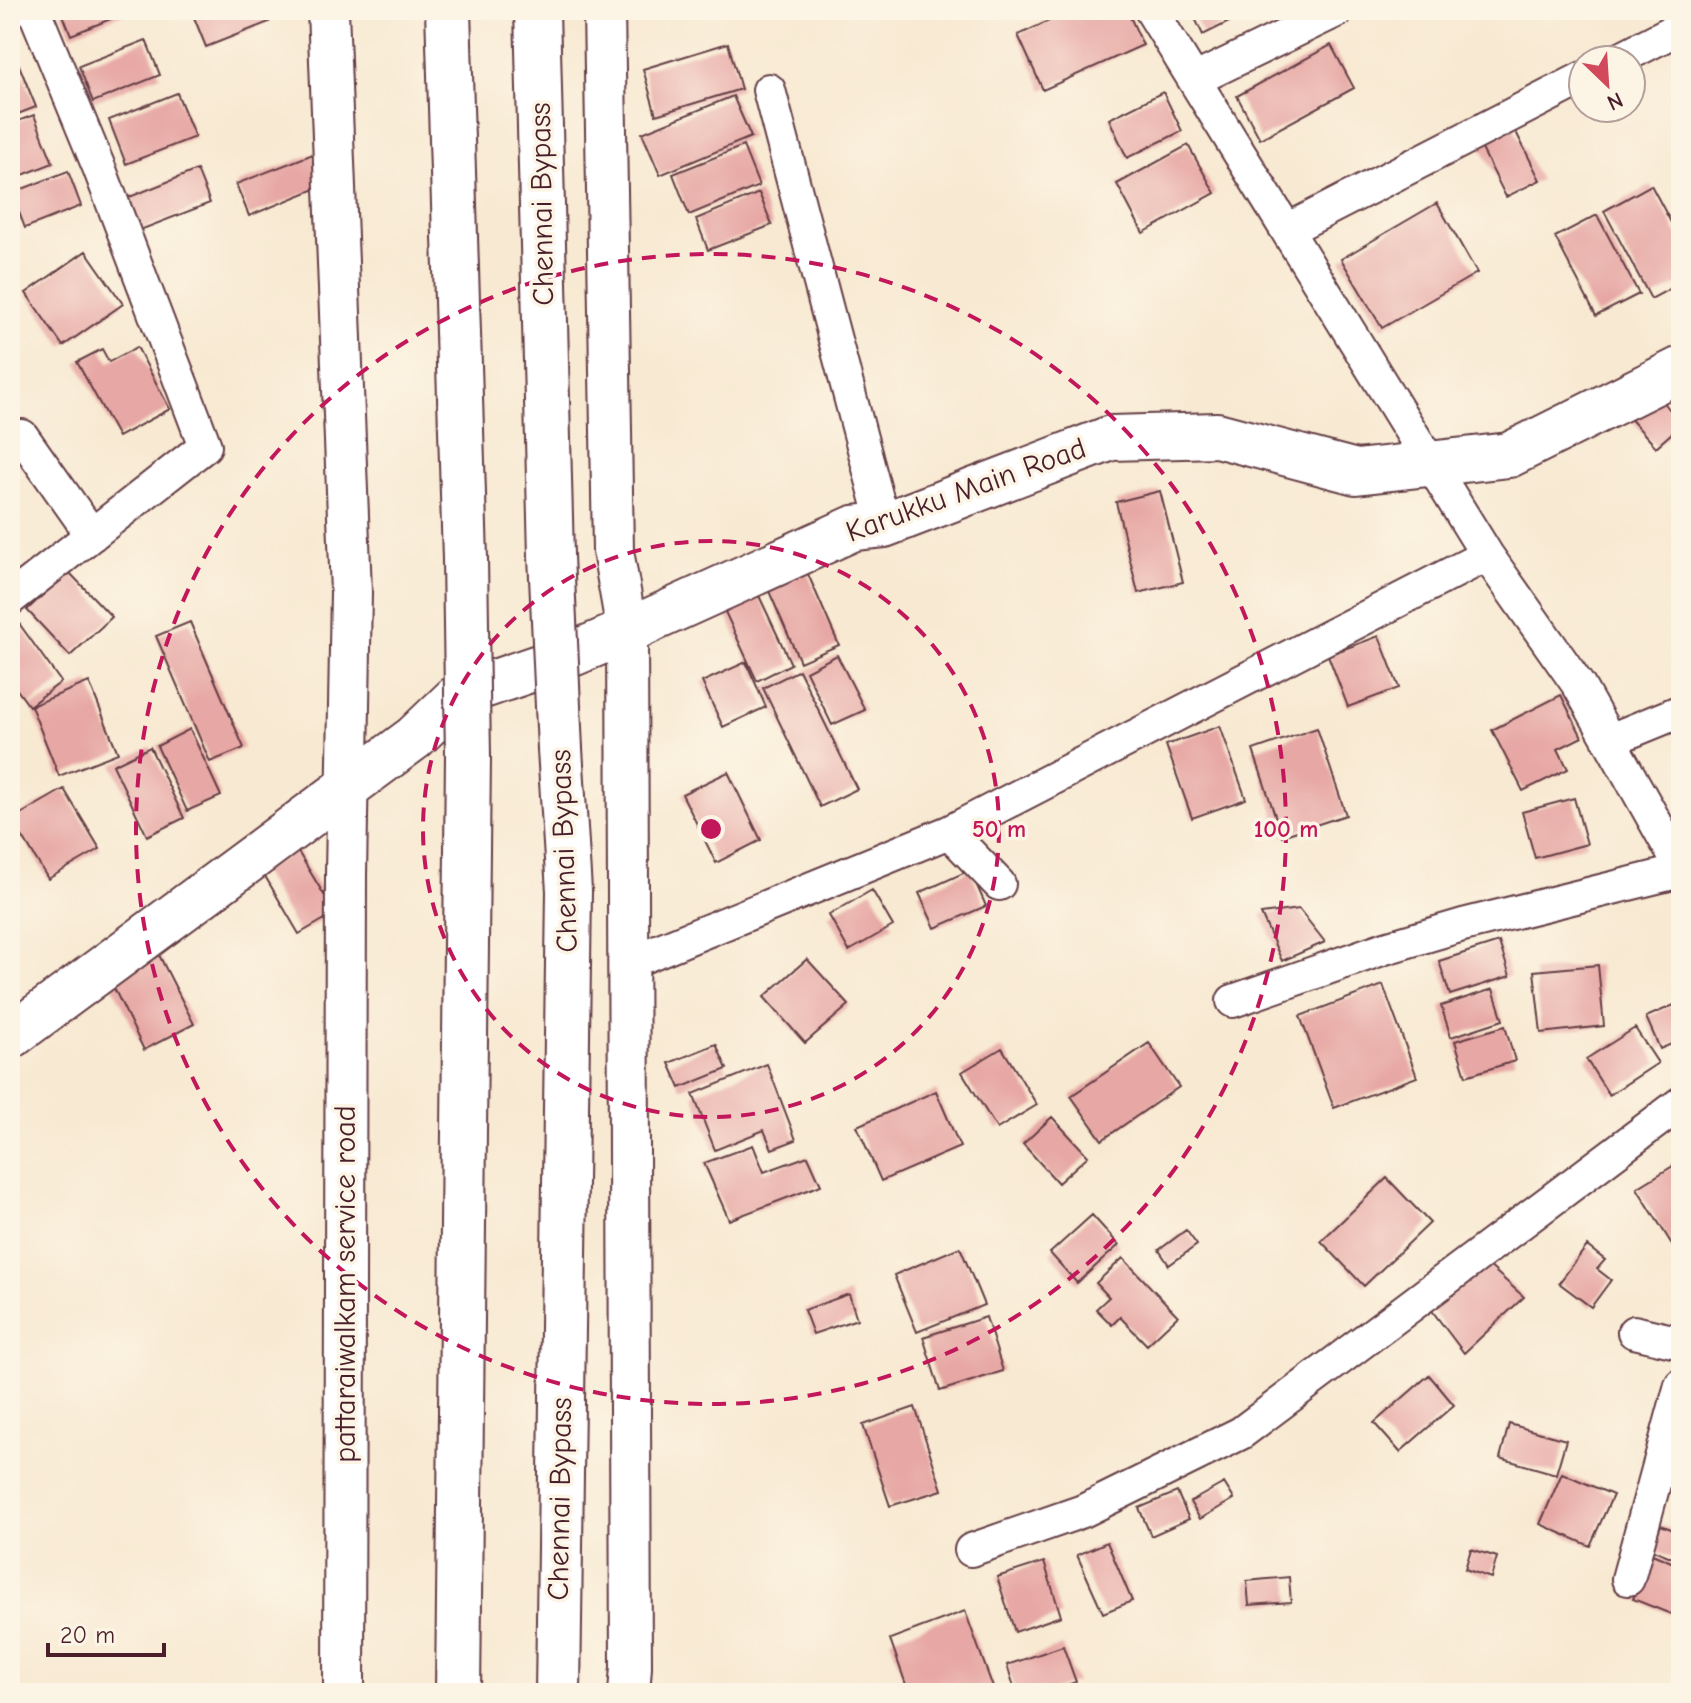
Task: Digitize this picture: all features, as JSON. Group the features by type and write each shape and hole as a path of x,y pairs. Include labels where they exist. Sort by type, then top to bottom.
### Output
{"main road":[{"path":"448,10 468,757 458,1693"},
{"name":"Chennai Bypass","path":"537,10 551,556 569,891 558,1693"},
{"name":"Karukku Main Road","path":"10,1037 414,738 460,694 556,661 854,528 884,525 1111,438 1217,435 1356,472 1509,455 1681,369"}],"street":[{"path":"10,599 205,446 100,170 34,10"},
{"name":"pattaraiwalkam service road","path":"328,10 351,592 346,875 344,1693"},
{"path":"604,10 613,551 627,631 629,1693"},
{"path":"1151,10 1487,555 1579,686 1681,869 1463,925 1385,948 1233,1001"},
{"path":"1196,79 1338,10"},
{"path":"1647,45 1681,27"},
{"path":"1287,230 1567,86"},
{"path":"769,90 884,525"},
{"path":"22,436 92,535"},
{"path":"628,963 949,832 1487,555"},
{"path":"1610,740 1681,711"},
{"path":"949,832 999,884"},
{"path":"971,1550 1083,1511 1241,1433 1681,1103"},
{"path":"1634,1332 1681,1343"},
{"path":"1628,1579 1681,1385"}],"building":[{"path":"61,10 133,10 71,35"},
{"path":"191,10 264,10 269,22 206,47"},
{"path":"1073,10 1127,10 1143,45 1043,90 1018,35"},
{"path":"1191,10 1253,10 1203,35"},
{"path":"146,40 160,75 93,102 79,66"},
{"path":"10,43 36,107 10,117"},
{"path":"728,43 741,89 656,115 643,69"},
{"path":"1331,45 1354,88 1260,139 1237,96"},
{"path":"1163,92 1182,131 1127,158 1109,119"},
{"path":"177,93 195,137 126,164 109,120"},
{"path":"733,96 751,137 660,175 642,133"},
{"path":"34,115 53,163 10,180 10,124"},
{"path":"1514,128 1540,180 1506,197 1480,145"},
{"path":"1188,145 1215,193 1143,233 1117,184"},
{"path":"743,146 759,186 689,215 673,174"},
{"path":"313,154 325,185 249,216 236,184"},
{"path":"197,170 210,203 135,232 122,200"},
{"path":"68,171 81,206 25,228 12,193"},
{"path":"1651,185 1681,241 1681,283 1651,299 1604,211"},
{"path":"759,193 772,225 708,250 696,219"},
{"path":"1437,203 1477,273 1382,328 1341,259"},
{"path":"1597,215 1639,294 1596,316 1555,237"},
{"path":"86,251 123,304 63,346 26,293"},
{"path":"137,347 170,409 118,437 77,362 102,349 109,362"},
{"path":"1660,397 1681,425 1656,447 1626,414"},
{"path":"1160,491 1183,582 1138,593 1116,502"},
{"path":"804,565 839,645 800,662 765,582"},
{"path":"68,571 112,617 70,656 27,610"},
{"path":"754,585 791,664 757,681 720,601"},
{"path":"18,622 61,682 29,706 10,680 10,627"},
{"path":"190,622 244,748 210,762 156,636"},
{"path":"1379,636 1399,688 1348,707 1328,655"},
{"path":"837,655 865,710 832,725 806,671"},
{"path":"746,662 766,707 723,727 702,682"},
{"path":"799,670 857,789 820,807 763,688"},
{"path":"89,682 118,753 59,776 31,706"},
{"path":"1561,695 1582,737 1558,749 1568,769 1523,791 1492,730"},
{"path":"1220,726 1246,799 1192,818 1166,745"},
{"path":"1317,728 1346,815 1282,836 1253,750"},
{"path":"190,729 221,796 187,811 157,746"},
{"path":"150,747 184,818 147,836 113,765"},
{"path":"728,772 761,840 716,863 682,794"},
{"path":"64,789 100,849 48,879 12,819"},
{"path":"1574,798 1587,844 1535,858 1522,812"},
{"path":"297,850 335,913 299,934 262,871"},
{"path":"970,870 986,906 935,928 919,893"},
{"path":"872,890 893,926 849,951 829,915"},
{"path":"1299,909 1325,942 1282,961 1261,914"},
{"path":"1499,942 1510,976 1450,995 1439,961"},
{"path":"159,955 194,1024 144,1050 110,980"},
{"path":"807,959 849,1005 805,1043 764,997"},
{"path":"1598,965 1604,1026 1541,1033 1534,971"},
{"path":"1383,985 1417,1077 1334,1108 1300,1016"},
{"path":"1493,989 1503,1020 1451,1037 1441,1006"},
{"path":"1681,1002 1681,1040 1660,1049 1646,1017"},
{"path":"1505,1026 1515,1061 1466,1076 1455,1041"},
{"path":"1635,1028 1658,1063 1609,1095 1586,1059"},
{"path":"1149,1043 1179,1087 1102,1140 1071,1096"},
{"path":"716,1044 727,1069 680,1088 669,1063"},
{"path":"1002,1048 1037,1105 997,1129 962,1072"},
{"path":"767,1064 796,1140 772,1149 764,1130 715,1150 693,1094"},
{"path":"936,1091 960,1147 881,1181 857,1126"},
{"path":"1052,1117 1088,1156 1058,1183 1023,1144"},
{"path":"753,1145 764,1172 808,1156 821,1185 729,1220 704,1163"},
{"path":"1681,1161 1681,1259 1637,1188"},
{"path":"1387,1178 1430,1223 1364,1286 1321,1241"},
{"path":"1092,1215 1119,1245 1077,1283 1050,1253"},
{"path":"1186,1230 1197,1245 1169,1265 1159,1250"},
{"path":"1587,1246 1605,1260 1597,1269 1611,1280 1591,1307 1559,1283"},
{"path":"960,1247 984,1305 917,1332 894,1275"},
{"path":"1123,1258 1178,1316 1147,1345 1120,1317 1112,1325 1096,1309 1109,1297 1096,1283"},
{"path":"1487,1264 1524,1297 1464,1353 1430,1308"},
{"path":"849,1294 857,1319 813,1334 804,1310"},
{"path":"986,1317 1003,1371 940,1391 923,1337"},
{"path":"1429,1375 1454,1405 1400,1452 1374,1423"},
{"path":"915,1407 942,1490 890,1506 863,1425"},
{"path":"1509,1424 1566,1440 1556,1474 1500,1458"},
{"path":"1562,1473 1613,1495 1590,1546 1540,1524"},
{"path":"1224,1483 1234,1499 1200,1519 1190,1502"},
{"path":"1177,1492 1189,1519 1151,1536 1139,1508"},
{"path":"1661,1525 1681,1533 1681,1561 1651,1549"},
{"path":"1107,1542 1132,1601 1103,1613 1077,1555"},
{"path":"1471,1549 1497,1557 1491,1578 1465,1569"},
{"path":"1652,1554 1681,1566 1681,1618 1633,1599"},
{"path":"1044,1562 1061,1616 1015,1632 997,1577"},
{"path":"1289,1577 1291,1602 1249,1605 1247,1581"},
{"path":"965,1611 995,1693 909,1693 890,1639"},
{"path":"1063,1646 1076,1682 1043,1693 1016,1693 1007,1665"}]}
